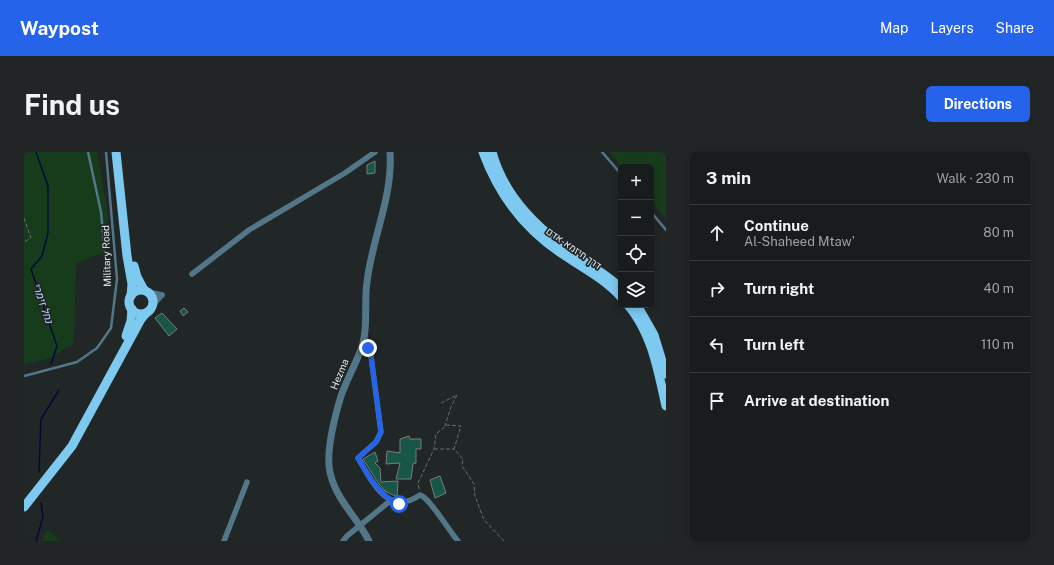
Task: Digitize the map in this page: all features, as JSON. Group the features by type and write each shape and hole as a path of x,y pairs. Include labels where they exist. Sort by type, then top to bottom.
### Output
{"main road":[{"path":"111,375 129,329 132,309 130,302 132,284 127,256 116,152"},
{"path":"24,507 72,446 141,319 149,309 152,298 146,291 135,269 121,152"},
{"name":"דרך חיזמא-אדם","path":"483,152 492,176 513,209 531,230 548,245 607,284 618,294"},
{"name":"דרך חיזמא-אדם","path":"492,152 506,187 537,225 559,243 618,286"},
{"path":"131,296 137,291 146,291"},
{"path":"630,308 642,324 654,354 666,406"},
{"path":"639,308 654,335 666,374"},
{"path":"132,309 138,313 149,309"}],"street":[{"path":"192,274 249,230 345,173 375,152"},
{"name":"Hezma","path":"369,541 330,476 329,460 330,446 341,395 363,341 366,283 370,260 386,204 390,152"},
{"path":"363,341 371,356 381,432 376,442 358,458 366,472 390,500 399,504 412,501 420,495 424,496 431,502 439,517 458,541"},
{"path":"224,541 247,482"},
{"path":"343,541 346,536 360,527 390,500"}],"lane":[{"path":"88,152 101,212 107,275"},
{"name":"Military Road","path":"24,376 77,362 97,348 112,328 117,279 106,152"},
{"path":"602,152 618,171"},
{"path":"654,216 666,230"}],"path":[{"path":"24,218 31,238 24,242"},
{"path":"441,403 457,395 444,427"},
{"path":"420,495 418,483 434,449 436,434 447,425 461,426 454,449"},
{"path":"434,449 454,449 463,459 462,466 474,484 475,496 484,520 504,541"}],"green space":[{"path":"24,152 97,152 108,216 105,252 76,263 74,343 51,358 24,364"},
{"path":"610,152 666,152 666,220 654,204 654,164 620,164"},
{"path":"47,530 61,541 42,541"}],"building":[{"path":"375,161 375,173 367,174 367,165"},
{"path":"184,308 188,312 183,316 180,311"},
{"path":"162,313 177,329 169,336 155,318"},
{"path":"409,436 410,439 421,439 421,449 416,449 416,463 413,464 411,479 396,479 400,463 386,464 387,451 400,453 400,439"},
{"path":"375,452 378,461 375,463 380,468 381,482 398,481 397,497 385,491 363,459"},
{"path":"440,476 446,493 435,498 430,480"}],"waterway":[{"name":"נחל זימרי","path":"36,152 48,186 48,233 42,256 31,269 57,346 51,364"},
{"name":"נחל זימרי","path":"39,472 41,419 59,390"},
{"name":"נחל זימרי","path":"36,541 43,517 41,503"}],"route":[{"path":"368,348 371,356 381,432 376,442 358,458 379,490 390,500 399,504"}]}
